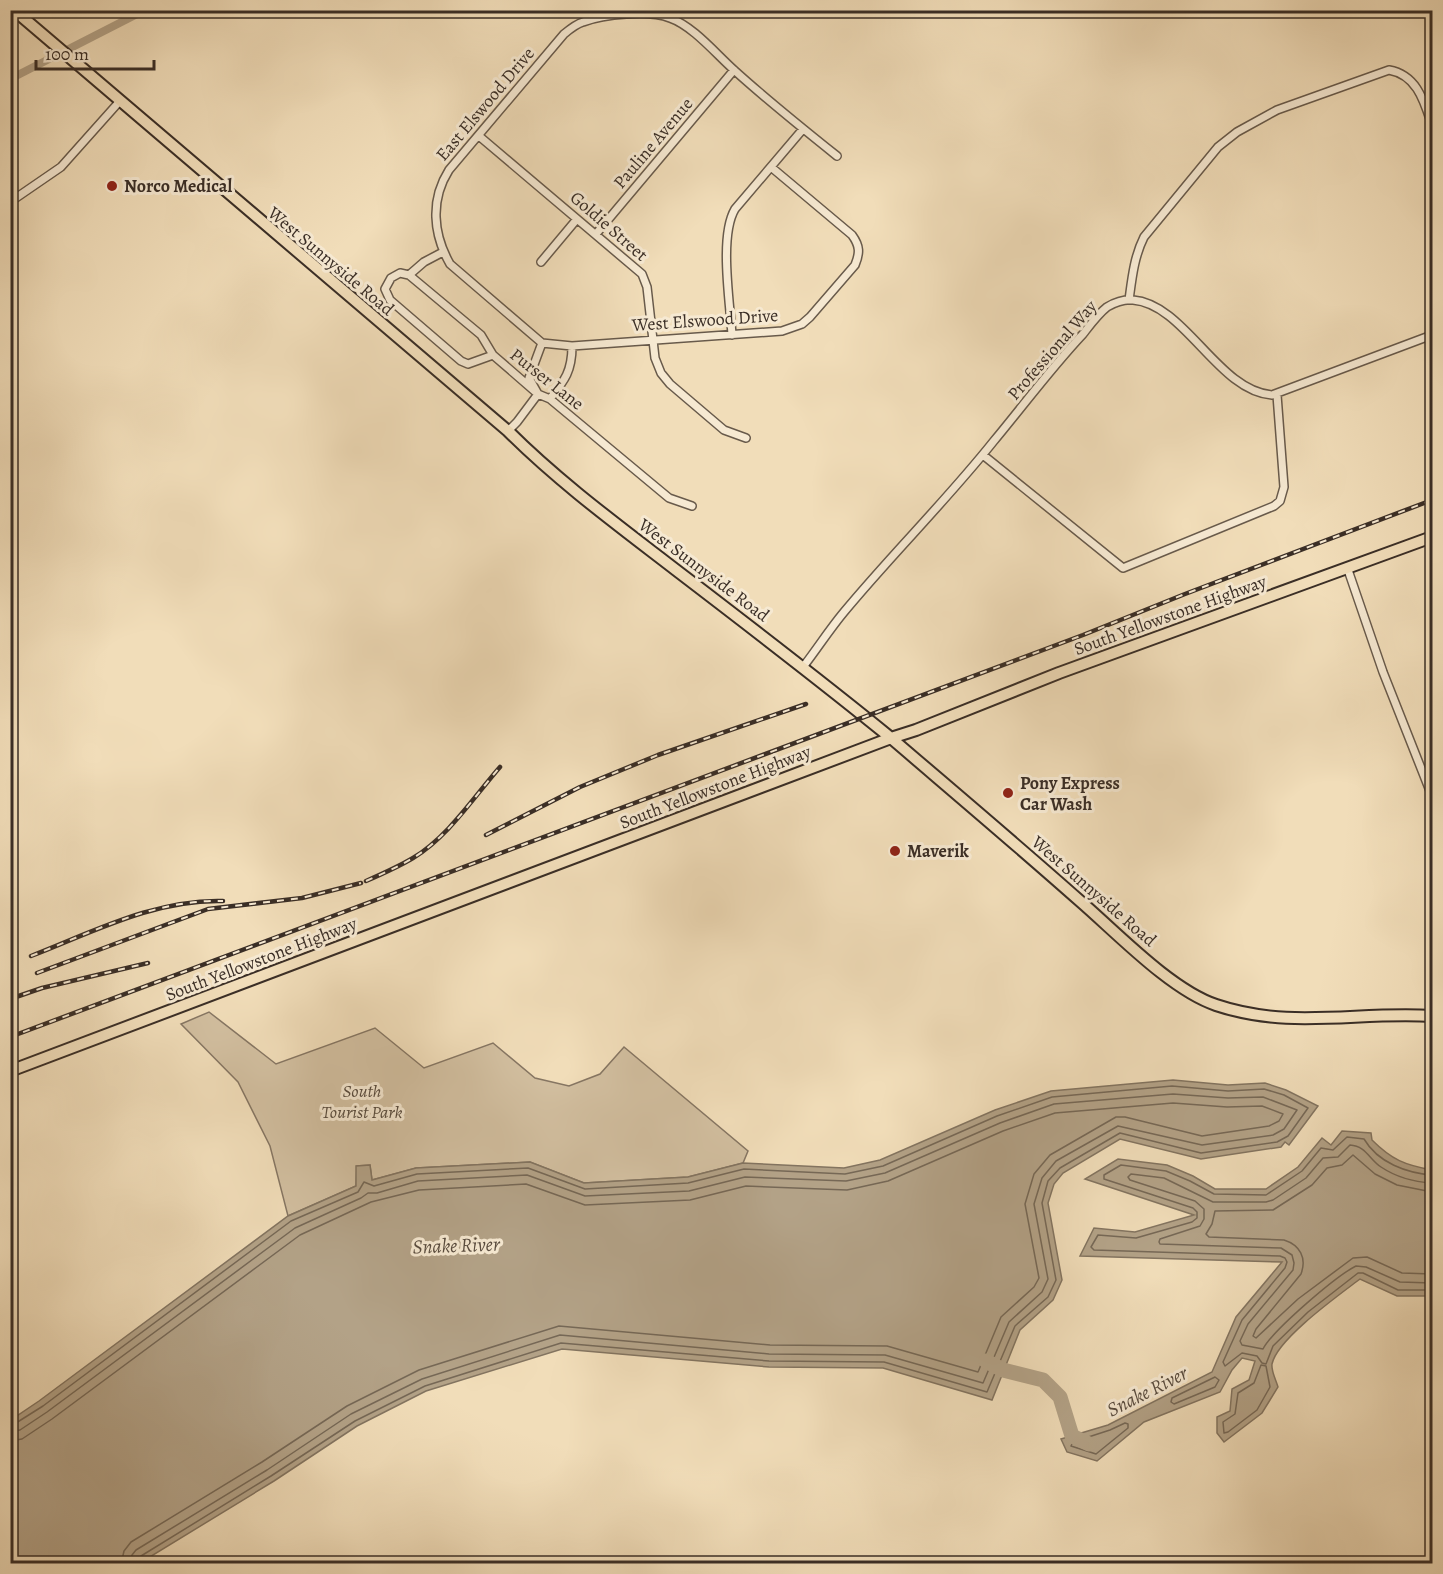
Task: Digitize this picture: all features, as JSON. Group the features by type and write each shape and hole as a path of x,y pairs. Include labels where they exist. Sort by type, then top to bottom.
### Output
{"main road":[{"name":"West Sunnyside Road","path":"14,10 66,57 508,431 529,453 891,738 1170,978 1198,997 1216,1005 1282,1019 1432,1016"},
{"name":"South Yellowstone Highway","path":"10,1071 916,730 1059,673 1432,537"}],"street":[{"name":"East Elswood Drive","path":"542,343 457,272 443,252 435,226 439,189 449,170 564,34 576,25 586,20 635,14 658,14 672,18 683,24 837,156"},
{"name":"Pauline Avenue","path":"596,234 734,70"},
{"path":"1432,125 1423,99 1409,79 1401,73 1389,70 1277,110 1252,123 1218,147 1144,237 1136,260 1129,300 1148,303 1161,311 1244,386 1263,395 1277,395 1432,335"},
{"path":"10,202 61,167 119,102"},
{"path":"732,335 726,240 730,218 735,208 803,129"},
{"name":"Goldie Street","path":"479,136 642,274 647,287 655,358 662,373 670,384 724,430 746,438"},
{"name":"West Elswood Drive","path":"572,346 782,331 802,324 855,265 859,255 858,243 852,235 771,167"},
{"path":"541,262 577,219"},
{"path":"443,252 424,262 409,275 481,334 493,356"},
{"name":"Purser Lane","path":"409,275 400,273 389,281 386,289 390,300 461,361 468,364 493,356 538,394 550,399 669,498 692,506"},
{"name":"Professional Way","path":"803,667 843,614 983,455 1071,346 1107,308 1122,300 1129,300"},
{"path":"508,431 518,422 538,394 529,378 542,343 572,346 572,363 565,380 550,399"},
{"path":"983,455 1122,568 1274,506 1280,501 1284,487 1277,395"},
{"path":"1347,567 1383,672 1432,796"}],"green space":[{"name":"South Tourist Park","path":"209,1012 276,1064 375,1028 424,1068 493,1043 535,1078 569,1086 600,1074 624,1047 748,1151 743,1163 688,1177 584,1183 530,1162 416,1168 372,1180 370,1165 357,1166 356,1186 288,1216 270,1146 238,1082 181,1024"}],"water":[{"path":"1173,1080 1228,1085 1265,1083 1286,1090 1318,1106 1289,1145 1285,1142 1281,1147 1201,1159 1120,1139 1063,1173 1054,1184 1048,1203 1062,1280 1053,1300 1020,1330 992,1400 883,1368 769,1367 562,1349 426,1391 357,1426 274,1481 140,1563 11,1563 11,1420 288,1216 356,1186 356,1166 370,1165 372,1180 416,1168 530,1162 584,1183 688,1177 743,1163 844,1168 880,1160 995,1110 1051,1091"},
{"path":"1342,1131 1371,1133 1372,1140 1393,1157 1406,1164 1432,1170 1432,1296 1397,1296 1360,1279 1324,1306 1285,1342 1272,1364 1278,1387 1262,1413 1224,1442 1217,1433 1217,1417 1230,1411 1232,1389 1249,1380 1255,1361 1242,1358 1232,1370 1220,1392 1144,1422 1097,1461 1067,1452 1061,1439 1108,1425 1212,1372 1236,1317 1282,1262 1080,1256 1094,1228 1135,1232 1194,1215 1085,1179 1118,1159 1167,1165 1215,1189 1266,1189 1298,1167 1322,1138 1331,1145"}],"waterway":[{"path":"10,79 145,10"},
{"name":"Snake River","path":"986,1361 1003,1370 1043,1380 1060,1397 1072,1436 1089,1444"}],"railway":[{"path":"10,1037 1083,635 1432,500"},
{"path":"486,835 580,787 658,755 806,704"},
{"path":"366,881 413,858 438,839 500,767"},
{"path":"37,973 208,909 302,898 361,883"},
{"path":"31,956 149,911 173,905 223,901"},
{"path":"10,999 42,988 148,963"}],"place":[{"name":"Norco Medical","path":"112,186"},
{"name":"Pony Express Car Wash","path":"1008,793"},
{"name":"Maverik","path":"895,851"}]}
